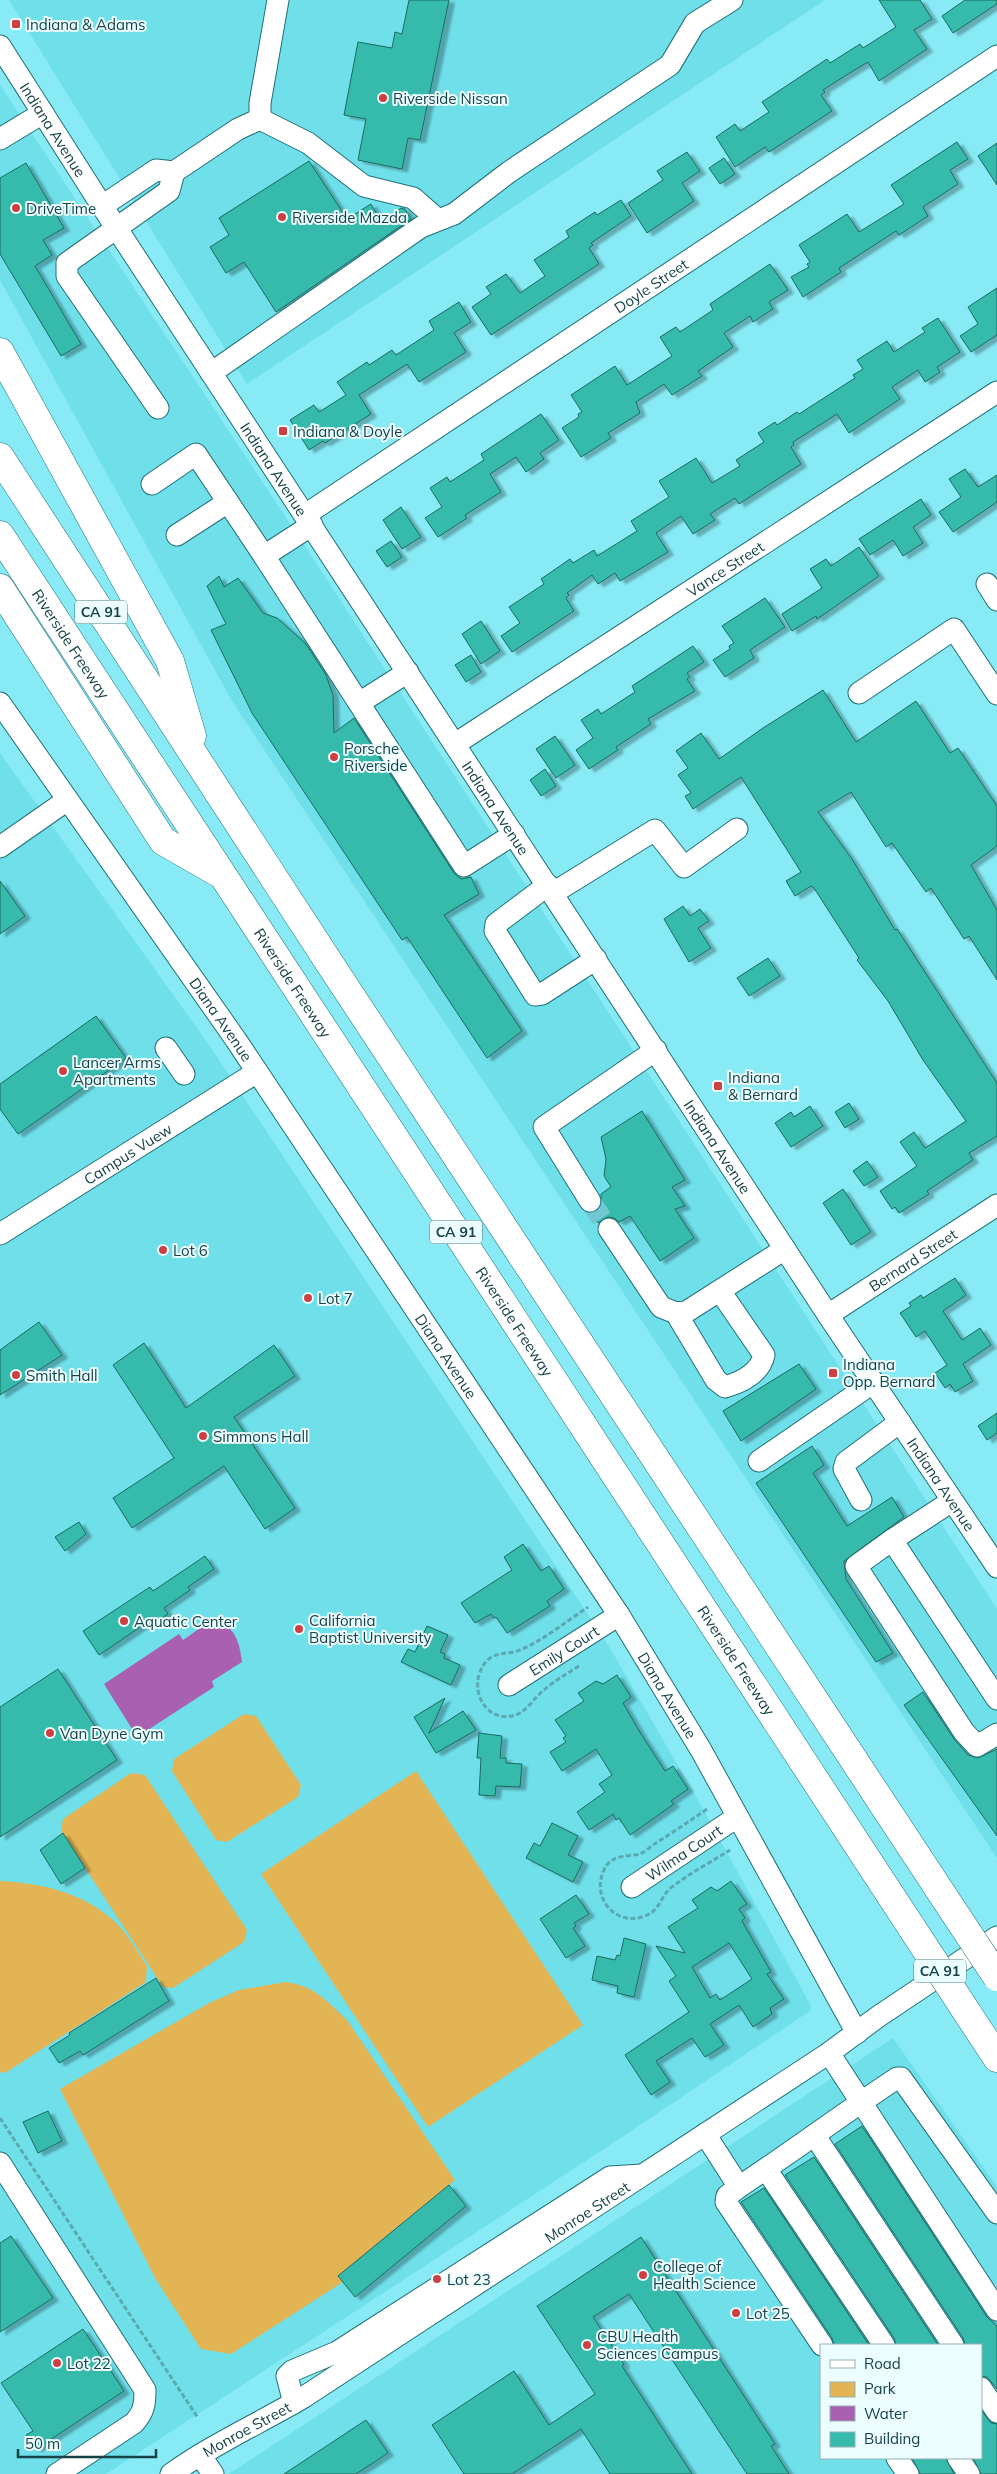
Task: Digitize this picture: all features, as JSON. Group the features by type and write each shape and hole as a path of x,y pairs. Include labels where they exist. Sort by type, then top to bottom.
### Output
{"highway":[{"path":"0,352 170,662 201,766"},
{"name":"CA 91","path":"0,457 997,1977"},
{"name":"Riverside Freeway","path":"0,536 997,2058"},
{"path":"0,588 163,842 221,874"}],"street":[{"path":"260,118 260,104 278,0"},
{"path":"211,373 421,227 454,214 509,172 670,65 695,23 718,4"},
{"name":"Indiana Avenue","path":"0,46 102,206 121,224 211,373 551,889 828,1315 997,1567"},
{"name":"Doyle Street","path":"264,556 308,520 997,56"},
{"path":"0,139 43,113"},
{"path":"102,206 156,170 174,172 238,129 260,118"},
{"path":"260,118 308,143 364,186 413,198 438,220"},
{"path":"158,408 67,276 67,263 169,191 174,172"},
{"name":"Vance Street","path":"455,744 997,392"},
{"path":"152,484 196,454 464,866 514,834"},
{"path":"177,535 228,502"},
{"path":"859,693 954,629 997,694"},
{"path":"359,703 408,672"},
{"name":"Diana Avenue","path":"0,703 66,801 257,1072 619,1615 701,1750 857,2033"},
{"path":"0,847 66,801"},
{"path":"596,958 542,994 535,995 494,931 496,924 551,889 655,830 684,867 737,829"},
{"path":"166,1048 184,1074"},
{"path":"590,1201 544,1127 656,1050"},
{"name":"Campus Vuew","path":"0,1234 257,1072"},
{"name":"Bernard Street","path":"828,1315 997,1205"},
{"path":"609,1228 661,1307 676,1313 686,1312 785,1249"},
{"path":"676,1313 716,1380 725,1387 741,1382 762,1364 764,1355 720,1291"},
{"path":"760,1461 874,1382"},
{"path":"860,1500 844,1469 846,1462 900,1422"},
{"path":"952,1501 856,1566 964,1732 977,1746 997,1734"},
{"path":"892,1540 997,1699"},
{"name":"Emily Court","path":"509,1685 619,1615"},
{"name":"Wilma Court","path":"632,1887 737,1817"},
{"name":"Monroe Street","path":"179,2472 200,2455 235,2433 256,2426 294,2403 472,2285 645,2175 829,2053 997,1937"},
{"path":"829,2053 997,2310"},
{"path":"821,2344 726,2202 727,2196 739,2186 815,2136 897,2078 903,2079 997,2213"},
{"path":"706,2134 739,2186"},
{"path":"815,2136 952,2344"},
{"path":"0,2163 145,2390 145,2404 142,2415 134,2423 57,2474"},
{"path":"766,2169 883,2344"},
{"path":"294,2403 287,2376 292,2371 337,2352 610,2177 645,2175"},
{"path":"982,2390 997,2412"},
{"path":"200,2455 214,2474"},
{"path":"898,2459 908,2474"},
{"path":"959,2459 969,2474"}],"path":[{"path":"0,2118 198,2418"}],"shaded area":[{"path":"9,0 825,0 247,384"},
{"path":"0,85 312,557 997,1609 997,1858 232,701 0,280"},
{"name":"California Baptist University","path":"0,753 209,1045 611,1650 703,1809 811,2006 810,2011 619,2139 106,2474 0,2474"},
{"path":"893,2038 997,2187 997,2474 229,2474"}],"green space":[{"path":"244,1714 256,1716 301,1785 298,1797 227,1842 216,1840 172,1771 174,1759"},
{"path":"416,1771 583,2025 428,2127 261,1874"},
{"path":"131,1773 145,1775 247,1930 244,1942 173,1988 163,1987 61,1831 63,1819"},
{"path":"0,1881 45,1887 87,1902 117,1924 147,1966 146,1982 5,2073 0,2072"},
{"path":"285,1982 312,1990 326,2000 347,2020 455,2180 338,2276 343,2282 231,2354 201,2349 155,2278 60,2089 209,2003 239,1990"}],"water":[{"path":"216,1617 235,1636 242,1662 212,1681 214,1687 137,1737 104,1684 179,1634 183,1640"}],"building":[{"path":"409,0 449,0 420,140 408,138 402,169 358,160 366,119 344,115 358,42 392,48 395,32 402,34"},
{"path":"879,0 920,0 932,19 914,30 927,49 879,81 868,62 848,74 823,90 825,92 821,95 832,111 769,152 765,147 735,167 716,137 735,124 740,131 769,112 762,102 827,59 830,63 860,44 863,48 896,27"},
{"path":"965,0 997,0 997,4 953,33 942,16"},
{"path":"957,142 968,159 950,170 958,184 923,207 928,216 899,235 896,231 839,268 841,272 803,297 791,277 809,267 807,264 810,262 799,245 847,214 859,232 904,204 891,185"},
{"path":"997,143 997,185 978,156"},
{"path":"687,152 700,171 682,183 694,201 647,233 628,203 663,180 657,171"},
{"path":"724,158 735,174 720,184 709,168"},
{"path":"309,161 347,219 371,204 381,221 401,208 405,209 411,219 276,312 244,262 226,273 210,247 229,235 219,218"},
{"path":"26,163 64,228 43,240 52,255 35,266 81,344 61,356 0,254 0,178"},
{"path":"621,200 631,216 591,243 593,245 589,248 599,264 491,335 472,307 491,294 486,287 506,274 520,293 545,276 534,260 569,237 566,231 595,212 597,215"},
{"path":"770,264 788,290 769,302 773,309 753,322 750,316 724,333 733,347 698,371 702,376 672,395 664,384 636,402 640,413 608,433 611,438 581,457 562,428 579,417 578,414 582,412 571,395 615,366 627,385 672,356 660,337 676,327 680,332 713,310 710,304"},
{"path":"997,288 997,335 971,352 960,336 978,324 968,307"},
{"path":"459,302 471,322 454,333 466,352 419,382 407,364 359,395 371,414 325,443 323,441 309,450 290,420 314,405 319,412 346,395 337,382 367,362 369,365 392,350 396,355 434,330 429,321"},
{"path":"938,318 960,352 937,367 940,372 925,382 918,370 892,387 900,399 849,433 837,414 793,442 794,445 791,447 801,464 739,504 735,498 710,514 715,520 693,534 681,516 656,533 668,552 620,581 615,573 598,584 592,575 567,593 569,595 566,598 574,611 512,652 501,636 520,623 509,607 544,584 541,579 570,559 573,563 594,550 597,556 637,531 631,521 669,497 659,481 696,458 712,483 740,466 736,460 764,442 758,433 775,422 777,425 797,412 799,414 855,378 853,375 863,369 857,360 887,341 894,352 925,332 922,328"},
{"path":"541,414 559,440 540,453 544,459 526,472 516,457 490,474 501,492 465,515 467,518 438,537 425,518 442,507 430,488 447,477 450,482 484,460 481,454"},
{"path":"965,469 978,487 997,475 997,502 953,532 939,512 961,497 949,479"},
{"path":"921,499 931,515 913,527 923,543 903,556 893,540 870,555 859,539"},
{"path":"401,507 421,537 402,549 383,520"},
{"path":"391,541 402,557 387,567 376,551"},
{"path":"859,547 879,576 817,619 816,616 792,631 782,614 822,588 810,569 826,559 831,566"},
{"path":"219,576 224,587 238,578 263,613 277,618 306,644 326,675 333,695 334,733 354,718 454,873 461,879 471,877 479,894 444,915 522,1031 487,1058 407,937 402,940 252,713 211,630 226,624 207,586"},
{"path":"765,598 785,627 750,650 754,658 725,677 713,660 730,649 729,646 734,643 722,626"},
{"path":"481,621 500,651 481,664 462,634"},
{"path":"693,646 704,662 687,673 690,677 687,679 695,691 648,719 651,724 616,747 618,750 589,769 576,750 593,738 581,720 598,709 601,714 635,692 632,686"},
{"path":"471,655 481,672 466,682 455,665"},
{"path":"823,690 856,742 916,701 950,753 958,748 997,806 997,846 971,865 997,910 997,980 969,936 964,939 931,888 926,892 892,843 886,847 851,792 818,812 852,859 895,930 897,929 997,1083 997,1136 969,1153 973,1160 927,1191 929,1194 899,1213 895,1207 892,1209 880,1191 917,1166 900,1142 914,1132 925,1148 966,1121 923,1060 888,1001 857,960 859,958 814,888 811,886 795,896 786,881 801,872 741,777 693,809 685,796 691,793 678,775 688,768 676,751 701,733 719,759 763,728"},
{"path":"555,736 575,765 556,778 536,749"},
{"path":"545,769 556,786 541,796 530,780"},
{"path":"0,881 25,916 0,934"},
{"path":"683,906 690,916 700,909 709,921 698,928 711,948 689,962 664,919"},
{"path":"768,958 780,976 749,996 737,978"},
{"name":"Lancer Arms Apartments","path":"96,1016 126,1058 18,1134 0,1109 0,1084"},
{"path":"849,1103 859,1119 845,1128 835,1112"},
{"path":"810,1106 823,1126 791,1147 775,1123 791,1112 794,1117"},
{"path":"642,1111 685,1180 672,1187 685,1206 675,1209 694,1238 660,1261 630,1216 619,1222 614,1218 608,1217 598,1223 592,1213 601,1206 601,1194 611,1187 604,1176 606,1159 601,1137"},
{"path":"867,1161 878,1177 864,1186 853,1171"},
{"path":"843,1189 871,1232 851,1245 823,1203"},
{"path":"955,1278 966,1295 943,1311 962,1340 980,1328 991,1345 963,1364 973,1381 955,1392 950,1384 945,1388 935,1373 947,1365 925,1331 916,1337 900,1313 911,1306 909,1303 921,1295 923,1298"},
{"name":"Smith Hall","path":"39,1322 62,1355 0,1395 0,1350"},
{"name":"Simmons Hall","path":"144,1343 186,1408 274,1345 295,1376 234,1417 295,1508 265,1529 224,1466 132,1528 113,1498 174,1458 113,1365"},
{"path":"799,1364 816,1389 741,1441 723,1411"},
{"path":"997,1413 997,1433 987,1440 978,1426"},
{"path":"812,1446 824,1465 813,1473 847,1526 892,1497 904,1517 844,1561 846,1579 893,1653 876,1662 756,1483"},
{"path":"79,1522 86,1534 65,1551 55,1537"},
{"path":"523,1544 541,1571 549,1566 564,1589 547,1601 550,1606 507,1633 496,1617 494,1618 491,1614 475,1623 461,1603 512,1570 504,1557"},
{"name":"Aquatic Center","path":"205,1556 214,1569 188,1587 190,1590 164,1608 168,1614 154,1623 152,1619 99,1655 83,1631 150,1587 153,1591"},
{"path":"427,1626 448,1635 440,1652 445,1654 444,1658 460,1665 451,1685 401,1662 408,1649 415,1652"},
{"name":"Van Dyne Gym","path":"58,1669 117,1760 0,1837 0,1707"},
{"path":"617,1675 631,1697 623,1703 641,1734 665,1771 673,1766 688,1789 671,1801 674,1804 630,1835 619,1818 616,1820 613,1814 589,1830 577,1812 605,1792 599,1784 612,1775 596,1749 562,1771 550,1752 566,1742 563,1738 566,1736 555,1720 584,1701 578,1693 596,1681 603,1684"},
{"path":"923,1692 954,1739 968,1755 978,1758 997,1749 997,1836 904,1705"},
{"path":"445,1698 429,1733 463,1711 476,1730 436,1753 414,1717"},
{"path":"479,1733 502,1736 500,1758 506,1758 506,1763 522,1764 520,1787 496,1786 495,1796 479,1795 481,1758 477,1758"},
{"path":"552,1823 578,1836 568,1855 583,1862 573,1882 526,1858 534,1843 540,1846"},
{"path":"63,1833 85,1868 61,1884 40,1850"},
{"path":"731,1881 747,1904 739,1909 745,1918 742,1921 771,1972 767,1974 784,1999 770,2008 772,2014 753,2027 739,2005 710,2024 724,2045 705,2057 692,2038 656,2061 670,2082 651,2095 625,2055 689,2012 669,1981 676,1976 656,1946 685,1953 668,1927 698,1908 692,1900 711,1887 717,1891","holes":["729,1943 752,1979 720,2000 716,1994 710,1998 692,1967"]},
{"path":"576,1895 589,1914 574,1923 576,1926 573,1928 585,1946 566,1958 540,1919"},
{"path":"624,1938 646,1944 634,1997 617,1993 618,1986 592,1980 597,1956 615,1960 617,1955 620,1956"},
{"path":"156,1978 169,2001 83,2055 80,2051 59,2063 49,2048 70,2035 69,2033"},
{"path":"48,2111 62,2141 38,2153 23,2122"},
{"path":"862,2126 987,2317 997,2326 997,2389 987,2377 982,2376 982,2344 965,2344 963,2338 835,2144"},
{"path":"814,2157 937,2344 896,2344 894,2338 785,2175"},
{"path":"449,2185 466,2206 355,2297 338,2276"},
{"path":"764,2188 868,2344 834,2344 832,2338 741,2202"},
{"path":"11,2236 53,2298 0,2332 0,2243"},
{"path":"641,2237 775,2444 771,2446 789,2474 747,2474 629,2294 593,2317 624,2364 622,2366 692,2474 610,2474 581,2429 512,2474 464,2474 432,2425 514,2371 549,2425 595,2394 537,2306"},
{"path":"83,2329 124,2391 36,2449 26,2435 33,2431 1,2383"},
{"path":"982,2411 991,2423 997,2424 997,2474 981,2474 974,2459 982,2459"},
{"path":"366,2420 388,2453 356,2474 284,2474"},
{"path":"912,2459 946,2459 954,2474 920,2474"}],"tunnel":[{"path":"590,1201 609,1229"}],"place":[{"name":"Indiana & Adams","path":"16,24"},
{"name":"Riverside Nissan","path":"383,98"},
{"name":"DriveTime","path":"16,208"},
{"name":"Riverside Mazda","path":"282,217"},
{"name":"Indiana & Doyle","path":"283,431"},
{"name":"Porsche Riverside","path":"334,757"},
{"name":"Lancer Arms Apartments","path":"63,1071"},
{"name":"Indiana & Bernard","path":"718,1086"},
{"name":"Lot 6","path":"163,1250"},
{"name":"Lot 7","path":"308,1298"},
{"name":"Indiana Opp. Bernard","path":"833,1373"},
{"name":"Smith Hall","path":"16,1375"},
{"name":"Simmons Hall","path":"203,1436"},
{"name":"Aquatic Center","path":"124,1621"},
{"name":"California Baptist University","path":"299,1629"},
{"name":"Van Dyne Gym","path":"50,1733"},
{"name":"College of Health Science","path":"643,2275"},
{"name":"Lot 23","path":"437,2279"},
{"name":"Lot 25","path":"736,2313"},
{"name":"CBU Health Sciences Campus","path":"587,2345"},
{"name":"Lot 22","path":"57,2363"}]}
